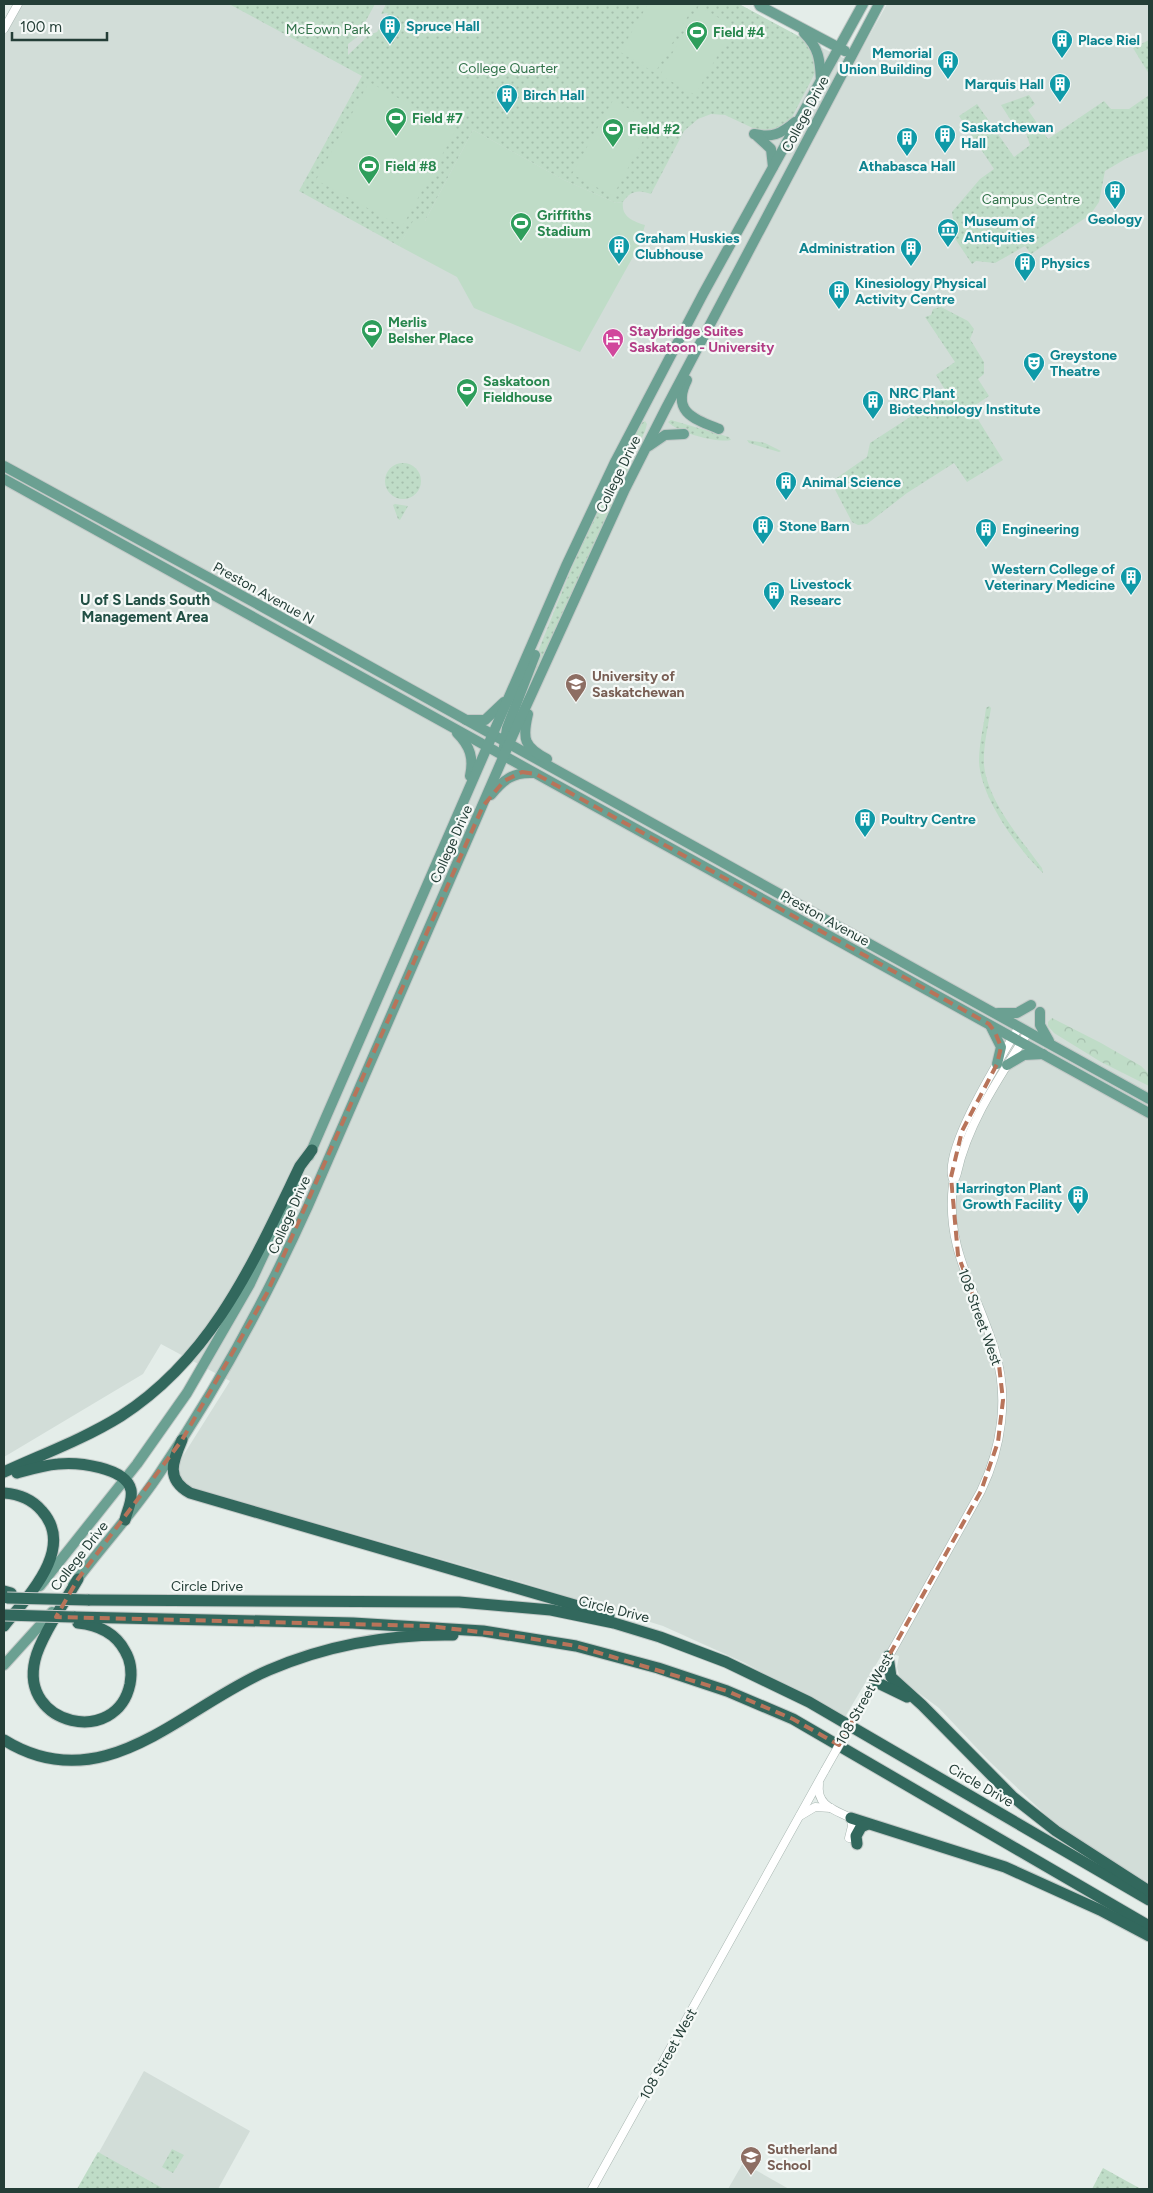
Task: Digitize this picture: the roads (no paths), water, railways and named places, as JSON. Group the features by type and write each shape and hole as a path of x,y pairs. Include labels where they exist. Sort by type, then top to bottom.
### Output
{"highway":[{"path":"4,1472 79,1439 105,1425 151,1394 180,1367 206,1337 225,1309 250,1265 300,1166 312,1150"},
{"path":"182,1440 175,1458 173,1472 177,1483 190,1493 578,1605 653,1630 685,1646"},
{"path":"4,1477 41,1466 69,1464 97,1467 113,1472 125,1480 131,1492 125,1520"},
{"path":"4,1493 28,1499 44,1513 50,1523 52,1546 46,1571 4,1626"},
{"path":"4,1616 53,1617 73,1620 107,1632 120,1643 129,1658 131,1678 126,1696 114,1711 96,1721 73,1722 61,1718 44,1705 35,1685 35,1660 40,1646 78,1579"},
{"name":"Circle Drive","path":"6,1595 38,1599 88,1600 459,1602 565,1612 614,1623 685,1646 736,1666 809,1702 1149,1900"},
{"path":"73,1620 429,1626 484,1631 576,1646 658,1668 727,1691 793,1719 1149,1926"},
{"path":"4,1746 66,1761 92,1760 111,1755 155,1736 262,1673 317,1652 367,1641 418,1636 463,1635 524,1639 576,1646"},
{"path":"888,1656 891,1677 922,1705 1013,1797 1056,1831 1149,1891"},
{"path":"874,1681 922,1705"},
{"path":"4,1740 30,1753"},
{"path":"852,1818 1005,1867 1100,1910 1149,1936"},
{"path":"853,1841 861,1827 868,1824"}],"main road":[{"path":"759,4 797,27 854,51"},
{"path":"767,4 841,45"},
{"name":"College Drive","path":"4,1665 53,1611 125,1520 182,1440 246,1332 282,1262 483,806 496,751 492,736 589,515 638,415 863,4"},
{"name":"College Drive","path":"506,744 531,696 563,623 646,448 879,4"},
{"path":"797,27 814,44 819,54 820,82"},
{"path":"773,168 771,149 754,134 767,136 779,134 800,119"},
{"path":"699,346 694,367 683,388 682,400 691,417 719,429"},
{"path":"646,448 665,435 684,434"},
{"name":"Preston Avenue N","path":"4,466 259,605 506,744"},
{"name":"Preston Avenue N","path":"4,479 496,751"},
{"path":"462,854 496,760 496,751 506,744 506,728 584,533 589,515"},
{"path":"462,719 485,720 510,695"},
{"path":"531,696 524,732 530,748 580,777 624,808"},
{"path":"450,725 465,741 472,756 472,769 466,795"},
{"name":"Preston Avenue","path":"506,744 1024,1029 1149,1100"},
{"name":"College Drive","path":"4,1626 46,1579 125,1480 178,1408 219,1341 268,1248 466,795 496,751"},
{"name":"Preston Avenue","path":"496,751 1149,1113"},
{"path":"483,806 499,785 514,775 522,772 536,774"},
{"path":"994,1013 1017,1013 1035,1008 1041,1030 1053,1046"},
{"path":"989,1024 1000,1042 1002,1064 1024,1055 1044,1054"}],"street":[{"path":"4,29 18,4"},
{"name":"108 Street West","path":"592,2189 981,1491 994,1461 1001,1422 1002,1388 995,1352 955,1243 952,1205 954,1181 951,1177 962,1131 1024,1029"},
{"path":"820,1778 818,1794 820,1799 831,1808 852,1818 853,1841"},
{"path":"799,1816 816,1807 831,1808"}],"place":[{"name":"Spruce Hall","path":"390,45"},
{"name":"Field #4","path":"697,51"},
{"name":"Place Riel","path":"1062,59"},
{"name":"Memorial Union Building","path":"948,80"},
{"name":"Marquis Hall","path":"1060,103"},
{"name":"Birch Hall","path":"507,114"},
{"name":"Field #7","path":"396,137"},
{"name":"Field #2","path":"613,148"},
{"name":"Saskatchewan Hall","path":"945,154"},
{"name":"Athabasca Hall","path":"907,157"},
{"name":"Field #8","path":"369,185"},
{"name":"Geology","path":"1115,210"},
{"name":"Griffiths Stadium","path":"521,242"},
{"name":"Museum of Antiquities","path":"948,248"},
{"name":"Graham Huskies Clubhouse","path":"619,265"},
{"name":"Administration","path":"911,267"},
{"name":"Physics","path":"1025,282"},
{"name":"Kinesiology Physical Activity Centre","path":"839,310"},
{"name":"Merlis Belsher Place","path":"372,349"},
{"name":"Staybridge Suites Saskatoon - University","path":"613,358"},
{"name":"Greystone Theatre","path":"1034,382"},
{"name":"Saskatoon Fieldhouse","path":"467,408"},
{"name":"NRC Plant Biotechnology Institute","path":"873,420"},
{"name":"Animal Science","path":"786,501"},
{"name":"Stone Barn","path":"763,545"},
{"name":"Engineering","path":"986,548"},
{"name":"Western College of Veterinary Medicine","path":"1131,596"},
{"name":"Livestock Researc","path":"774,611"},
{"name":"University of Saskatchewan","path":"576,703"},
{"name":"Poultry Centre","path":"865,838"},
{"name":"Harrington Plant Growth Facility","path":"1078,1215"},
{"name":"Sutherland School","path":"751,2176"}],"district":[{"name":"U of S Lands South Management Area","path":"145,608"}],"park label":[{"name":"McEown Park","path":"328,29"},
{"name":"College Quarter","path":"508,68"},
{"name":"Campus Centre","path":"1031,199"}]}
